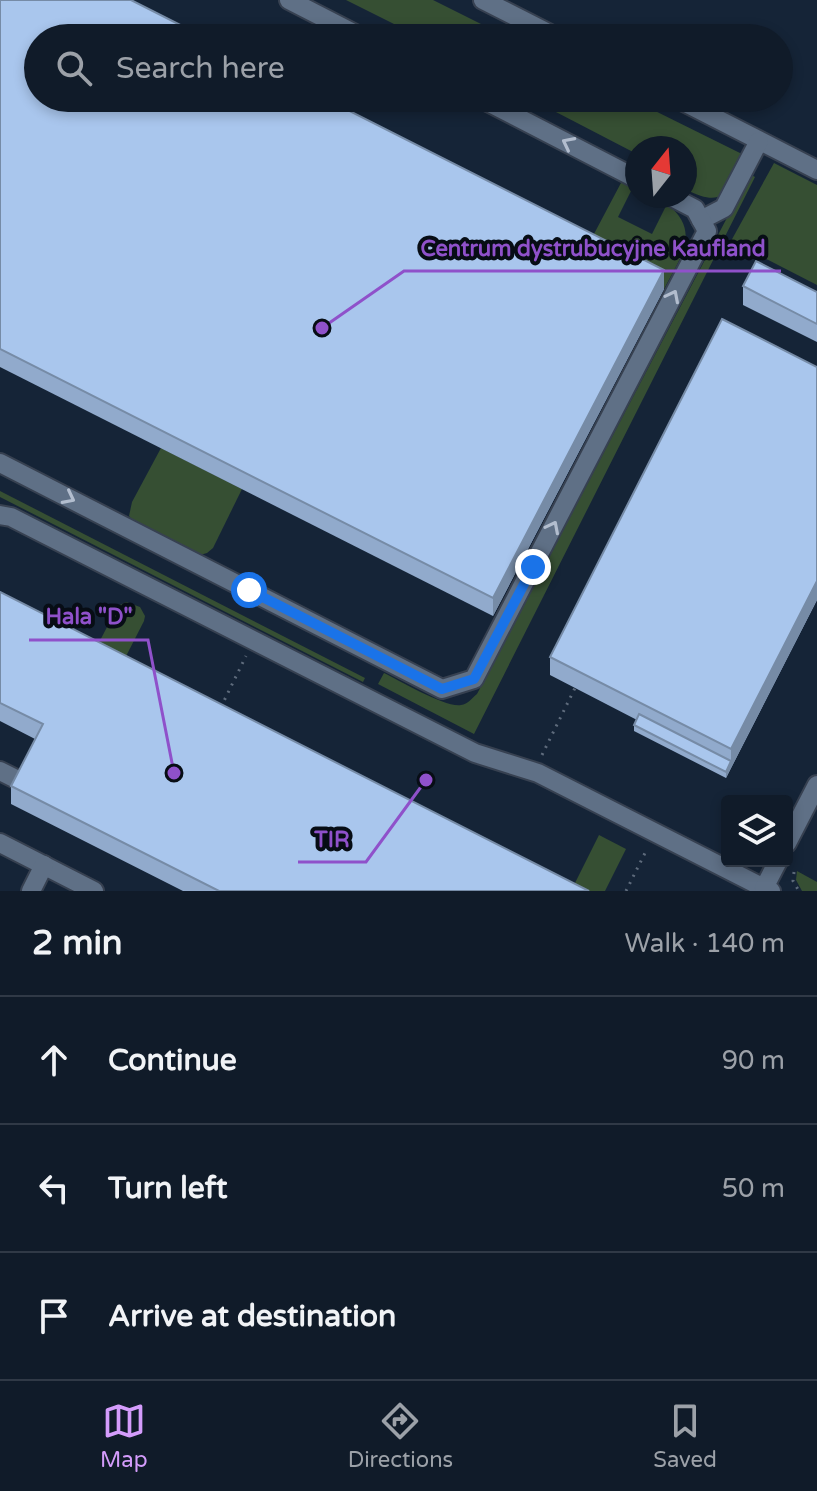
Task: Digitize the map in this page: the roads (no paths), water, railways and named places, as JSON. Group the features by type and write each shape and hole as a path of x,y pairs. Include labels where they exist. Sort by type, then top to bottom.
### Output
{"lane":[{"path":"289,0 336,24"},
{"path":"485,1 530,24"},
{"path":"507,112 625,173"},
{"path":"703,112 816,168"},
{"path":"701,220 724,208 759,141"},
{"path":"0,463 442,689 474,679 707,231 693,208"},
{"path":"0,515 11,517 475,753 538,773 768,889 784,867"},
{"path":"0,771 18,780"},
{"path":"793,831 817,785"},
{"path":"0,843 94,891"},
{"path":"31,891 44,865"}],"place":[{"name":"Centrum dystrubucyjne Kaufland","path":"322,328"},
{"name":"Hala \"D\"","path":"174,773"},
{"name":"TIR","path":"426,780"}]}
